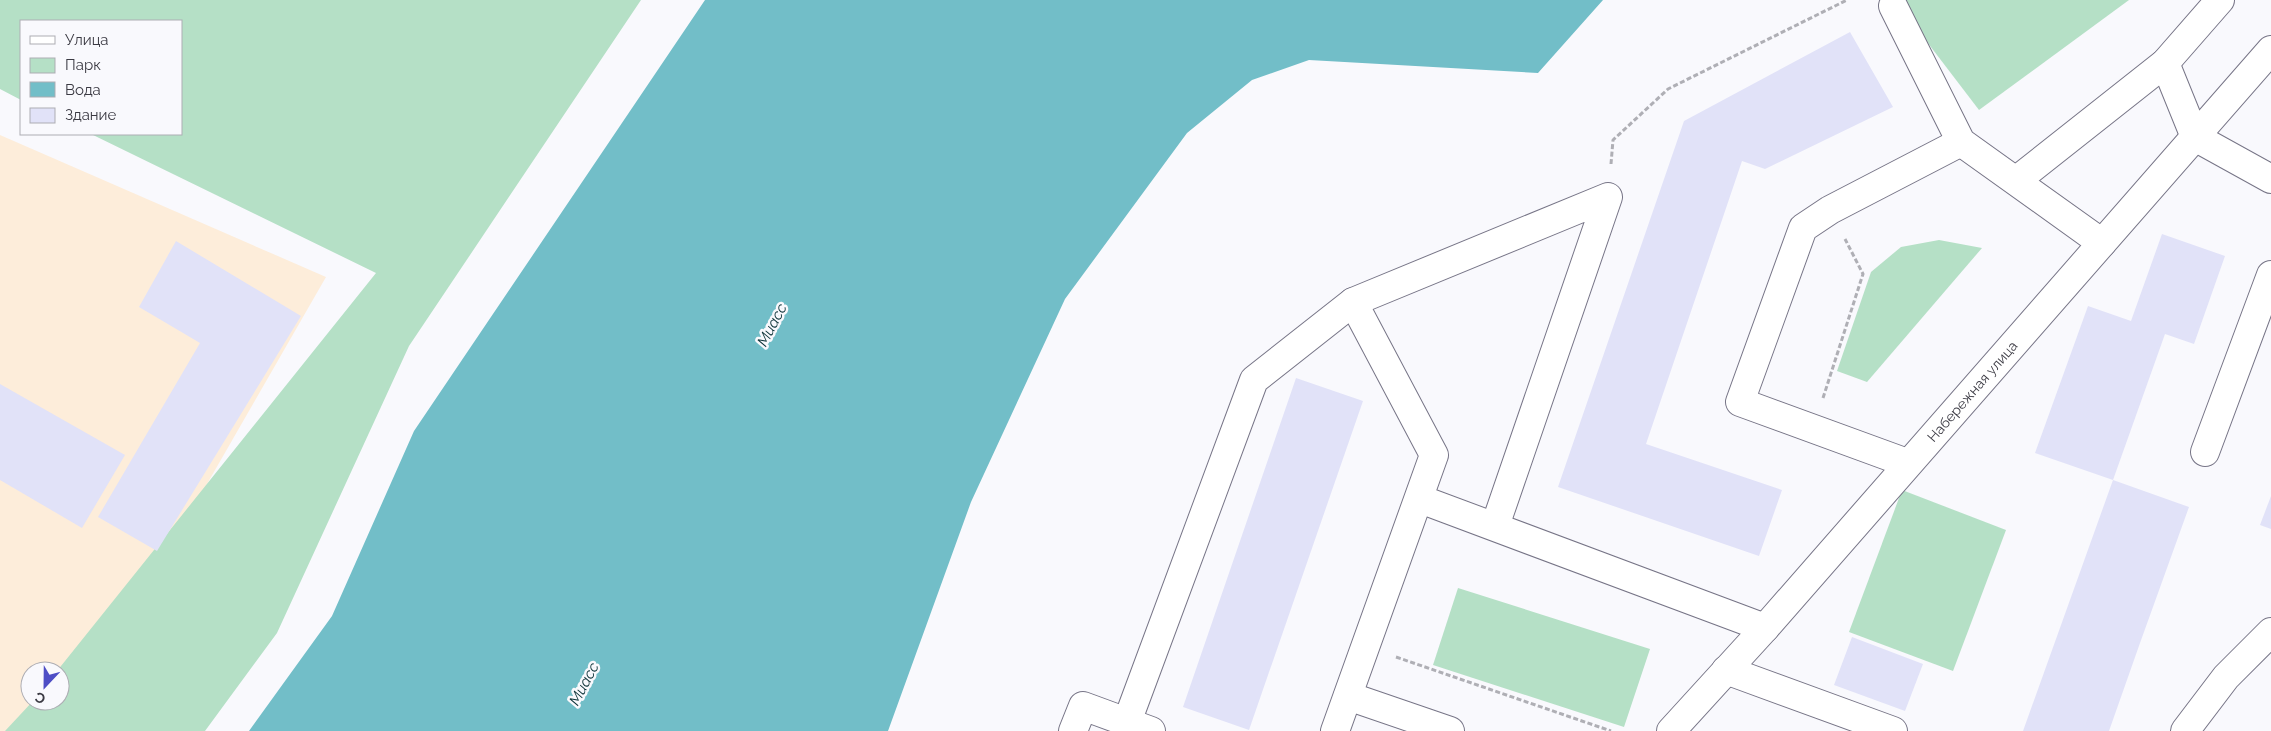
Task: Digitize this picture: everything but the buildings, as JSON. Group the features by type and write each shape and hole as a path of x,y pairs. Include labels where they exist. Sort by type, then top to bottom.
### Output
{"street":[{"path":"2017,180 2165,63 2220,0"},
{"path":"1893,6 1961,142 2102,242"},
{"name":"Набережная улица","path":"1671,731 1765,628 1907,463 2271,50"},
{"path":"2165,63 2194,137 2271,179"},
{"path":"1907,463 1740,402 1802,228 1830,210 1961,142"},
{"path":"1073,731 1083,706 1139,726 1254,380 1353,302 1608,197"},
{"path":"1495,526 1608,197"},
{"path":"2205,452 2271,275"},
{"path":"1336,731 1420,499 1434,455 1353,302"},
{"path":"1420,499 1765,628"},
{"path":"2185,731 2226,678 2271,632"},
{"path":"1726,670 1893,731"},
{"path":"1348,696 1450,731"}],"path":[{"path":"1608,197 1613,140 1668,88 1848,0"},
{"path":"1813,429 1862,274 1830,210"},
{"path":"1366,647 1611,731"}],"shaded area":[{"path":"0,135 326,277 65,731 0,731"}],"green space":[{"path":"0,0 641,0 409,346 277,633 205,731 5,731 24,711 70,711 70,661 65,661 376,273 93,135 182,135 182,20 20,20 20,99 0,89"},
{"path":"1895,0 2129,0 1979,110"},
{"path":"1939,240 1982,248 1867,382 1837,371 1871,272 1901,247"},
{"path":"1902,490 2006,530 1953,671 1849,632"},
{"path":"1458,588 1650,649 1624,727 1433,665"}],"water":[{"name":"Миасс","path":"705,0 1603,0 1538,73 1309,60 1252,80 1187,133 1065,299 971,502 888,731 249,731 332,616 414,431"}]}
